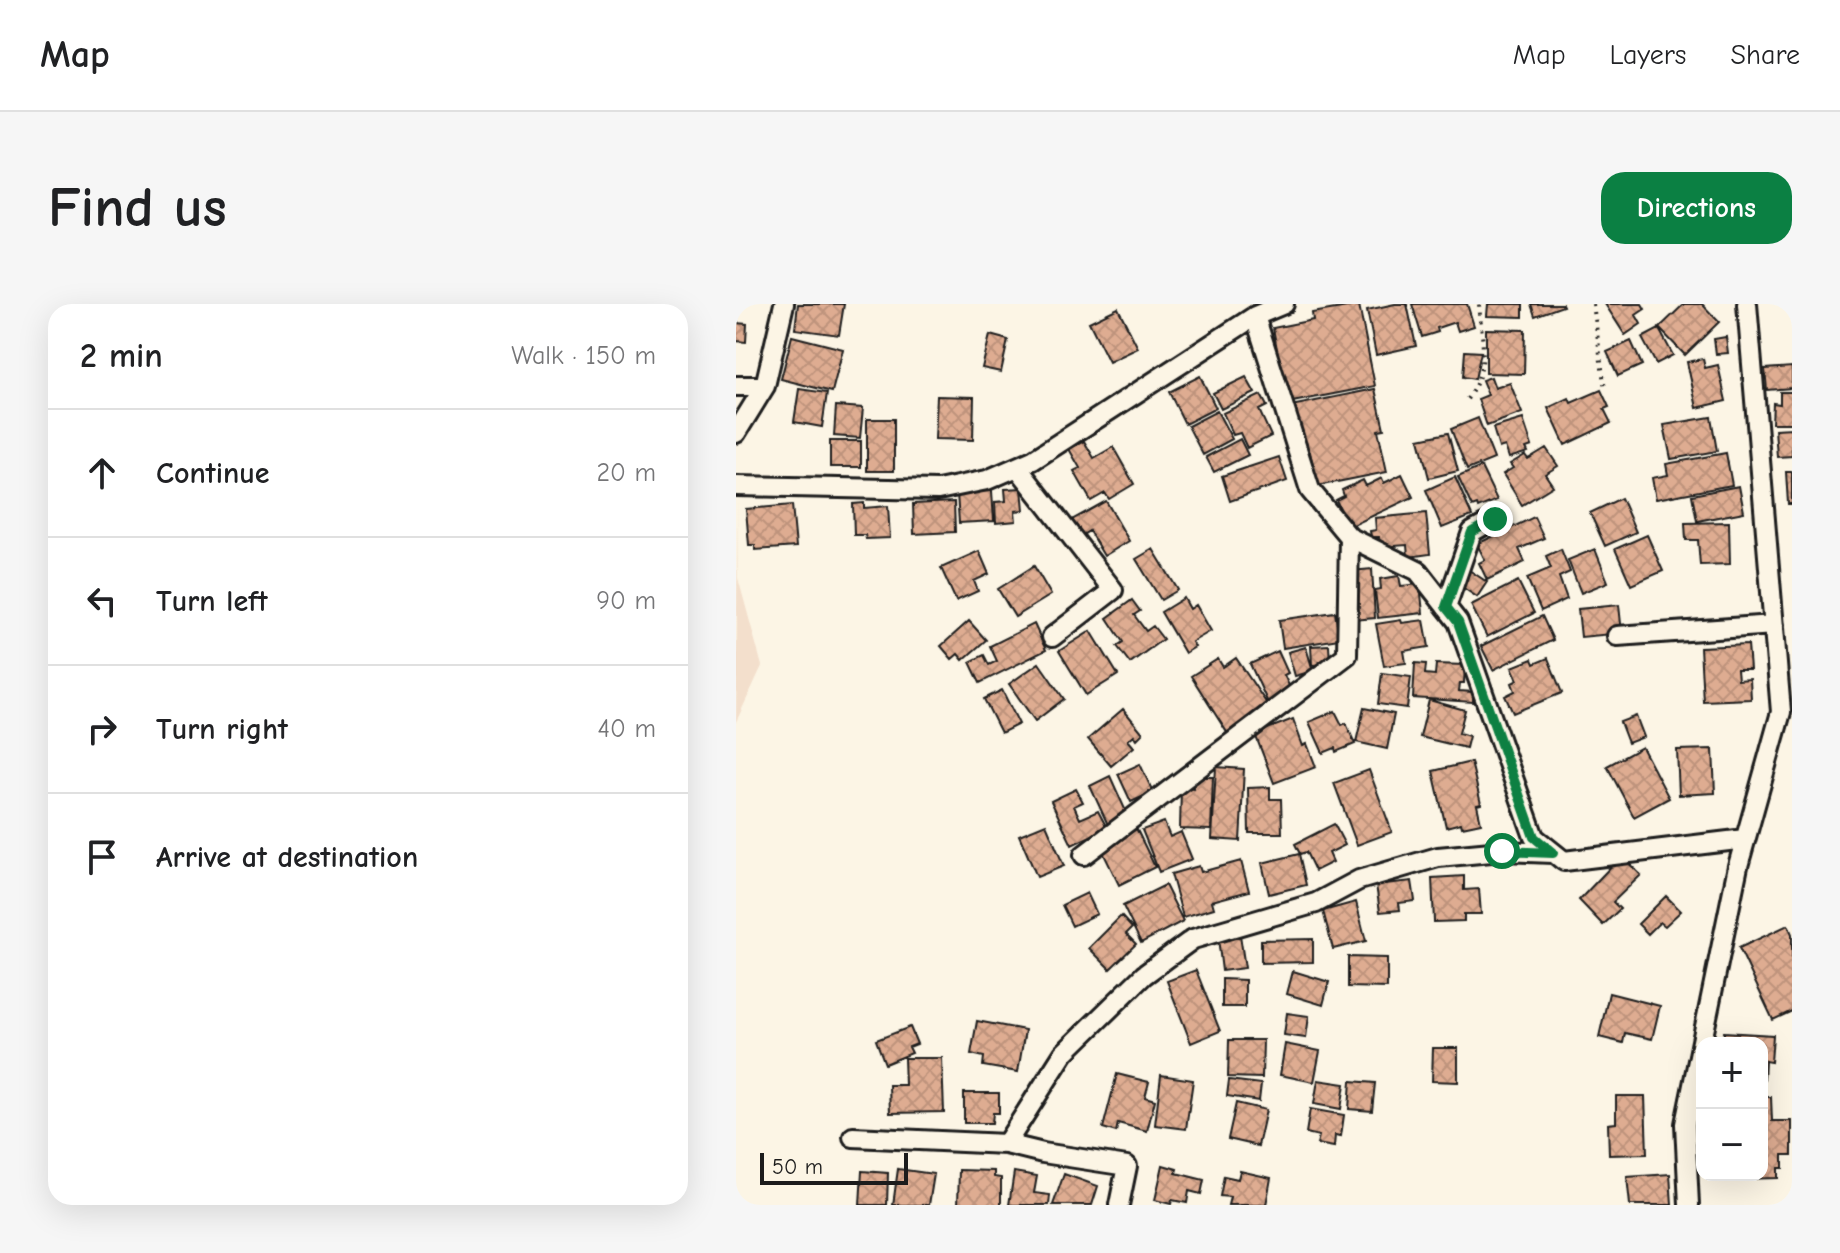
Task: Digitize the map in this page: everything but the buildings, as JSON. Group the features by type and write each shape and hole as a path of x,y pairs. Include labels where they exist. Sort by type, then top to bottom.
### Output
{"street":[{"path":"736,433 765,386 784,304"},
{"path":"736,486 938,490 987,480 1018,468 1255,316 1284,304"},
{"path":"1689,1205 1685,1124 1745,839 1781,712 1747,304"},
{"path":"1255,316 1310,490 1349,537 1418,571 1458,622 1534,837 1564,861 1745,839"},
{"path":"736,386 765,386"},
{"path":"1018,468 1113,590 1052,637"},
{"path":"1446,607 1472,532 1495,519"},
{"path":"1084,855 1347,655 1349,537"},
{"path":"1617,636 1774,625"},
{"path":"1006,1144 1064,1053 1144,975 1193,939 1316,903 1359,880 1438,857 1502,851 1553,853"},
{"path":"853,1137 1006,1144 1127,1166 1119,1205"}],"path":[{"path":"1467,399 1478,384 1484,365 1479,304"},
{"path":"1593,304 1605,390"}],"shaded area":[{"path":"738,499 738,578 762,666 736,722"}],"route":[{"path":"1495,519 1472,532 1446,607 1458,622 1534,837 1553,853 1502,851"}]}
